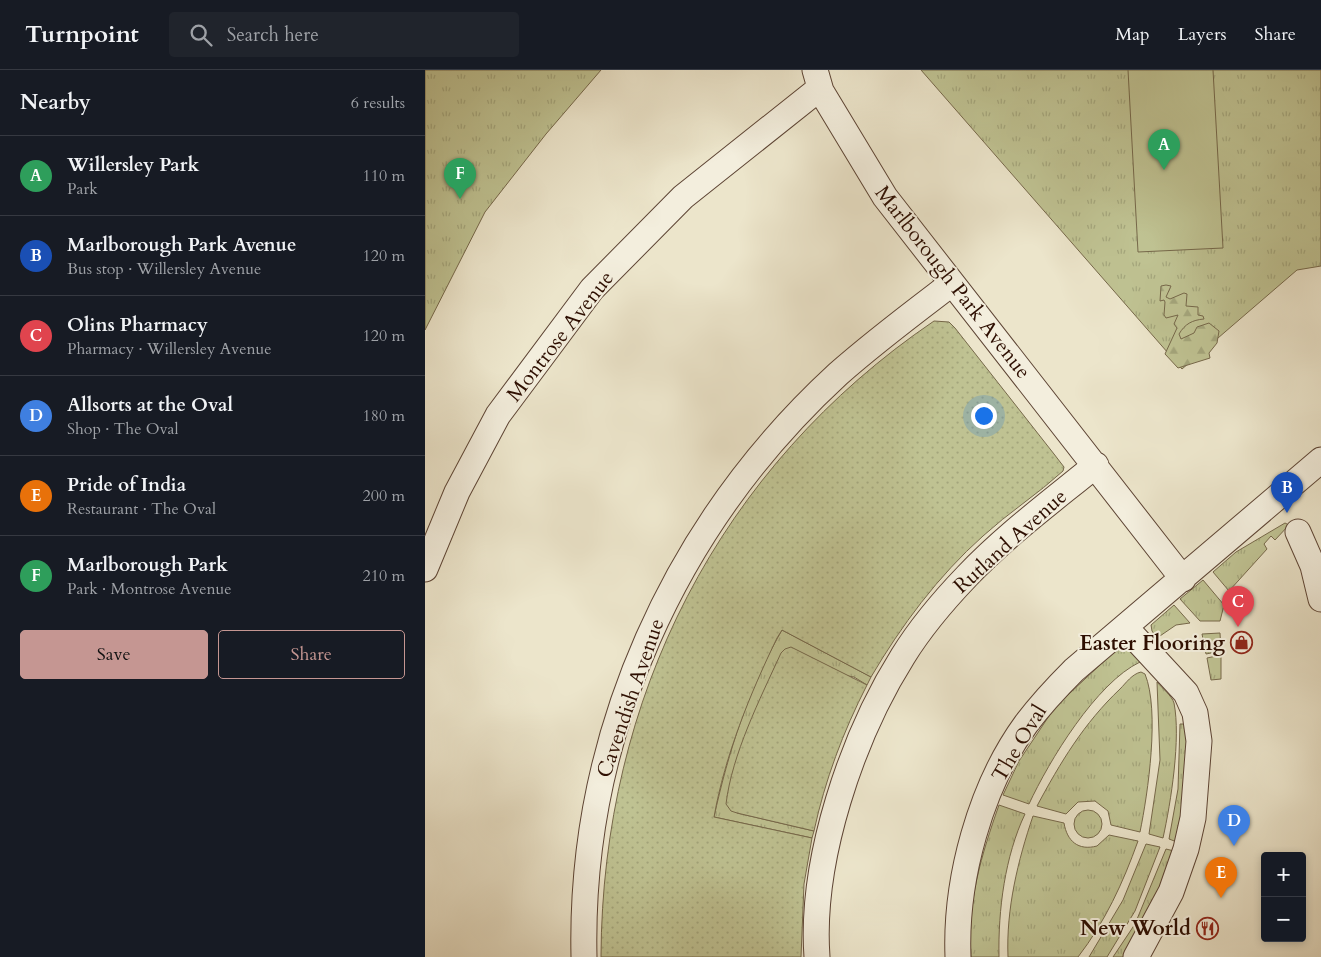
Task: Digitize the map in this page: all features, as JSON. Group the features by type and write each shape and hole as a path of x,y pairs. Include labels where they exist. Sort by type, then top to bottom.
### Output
{"street":[{"name":"Marlborough Park Avenue","path":"817,79 885,197 951,284 1096,465 1183,578"},
{"name":"Montrose Avenue","path":"425,569 434,522 457,492 498,415 592,288 683,198 817,79"},
{"name":"Cavendish Avenue","path":"584,957 589,848 607,757 637,664 675,581 726,499 786,427 838,374 951,284"},
{"name":"The Oval","path":"957,957 959,908 970,850 993,785 1009,752 1047,698 1075,670 1321,460"},
{"name":"Rutland Avenue","path":"817,957 819,896 825,858 839,796 863,733 886,685 904,654 942,604 968,575 999,545 1096,465"},
{"path":"1298,532 1313,566 1321,599"},
{"path":"1125,627 1186,693 1195,713 1199,741 1193,818 1186,850 1171,892 1136,957"}],"green space":[{"path":"425,70 601,70 546,134 485,212 425,330"},
{"path":"921,70 1321,70 1321,266 1297,270 1182,369"},
{"path":"1128,70 1213,70 1223,248 1138,252"},
{"path":"1161,286 1171,286 1166,297 1170,299 1184,293 1187,294 1186,306 1198,307 1198,315 1203,316 1204,319 1196,320 1186,325 1179,334 1181,339 1194,333 1197,327 1209,323 1219,331 1217,343 1209,353 1210,358 1178,368 1165,354 1177,328 1174,324 1178,315 1166,318 1164,315 1165,302 1164,300 1160,301"},
{"path":"934,321 949,322 955,328 1064,467 1063,471 966,551 921,602 871,677 782,630 777,638 739,725 714,817 812,838 804,884 801,957 601,957 607,861 623,769 650,680 687,597 734,518 791,446 858,380"},
{"path":"1285,523 1289,525 1275,540 1271,536 1264,544 1267,549 1229,591 1213,572 1236,552"},
{"path":"1203,580 1224,605 1220,621 1200,621 1180,599"},
{"path":"1174,605 1190,623 1176,625 1157,638 1152,631 1151,625"},
{"path":"782,630 871,677 867,685 854,677 776,664 745,737 727,797 737,813 814,831 812,838 714,817 741,721 759,674"},
{"path":"1220,633 1221,651 1206,654 1202,634"},
{"path":"791,647 867,685 850,720 836,756 814,831 737,813 731,811 726,804 734,766 748,727 781,653"},
{"path":"1126,647 1140,662 1123,672 1107,687 1075,725 1061,746 1029,804 1003,795 1019,761 1055,707 1116,650"},
{"path":"1221,655 1221,679 1211,680 1207,658"},
{"path":"1141,672 1145,674 1149,690 1152,709 1152,730 1149,775 1140,832 1111,825 1108,811 1095,801 1078,802 1066,814 1037,806 1064,759 1084,730 1129,679"},
{"path":"1157,682 1173,700 1176,717 1176,752 1163,838 1149,834 1160,760"},
{"path":"1180,724 1189,724 1187,779 1177,842 1169,839 1178,789"},
{"path":"999,805 1025,814 1012,847 1004,884 999,957 971,957 970,938 973,899 981,860"},
{"path":"1088,810 1098,814 1102,824 1098,834 1088,838 1078,834 1074,824 1078,814"},
{"path":"1033,816 1064,823 1071,840 1079,846 1097,846 1109,835 1138,841 1113,902 1097,930 1078,957 1008,957 1009,921 1014,885 1022,850"},
{"path":"1146,844 1160,847 1135,911 1107,957 1089,957 1123,900"},
{"path":"1166,849 1174,851 1158,894 1124,957 1113,957 1135,924"}],"place":[{"name":"Willersley Park","path":"1164,170"},
{"name":"Marlborough Park","path":"460,199"},
{"name":"Marlborough Park Avenue","path":"1287,513"},
{"name":"Olins Pharmacy","path":"1238,627"},
{"name":"Easter Flooring","path":"1241,643"},
{"name":"Allsorts at the Oval","path":"1234,846"},
{"name":"Pride of India","path":"1221,898"},
{"name":"New World","path":"1207,928"}]}
